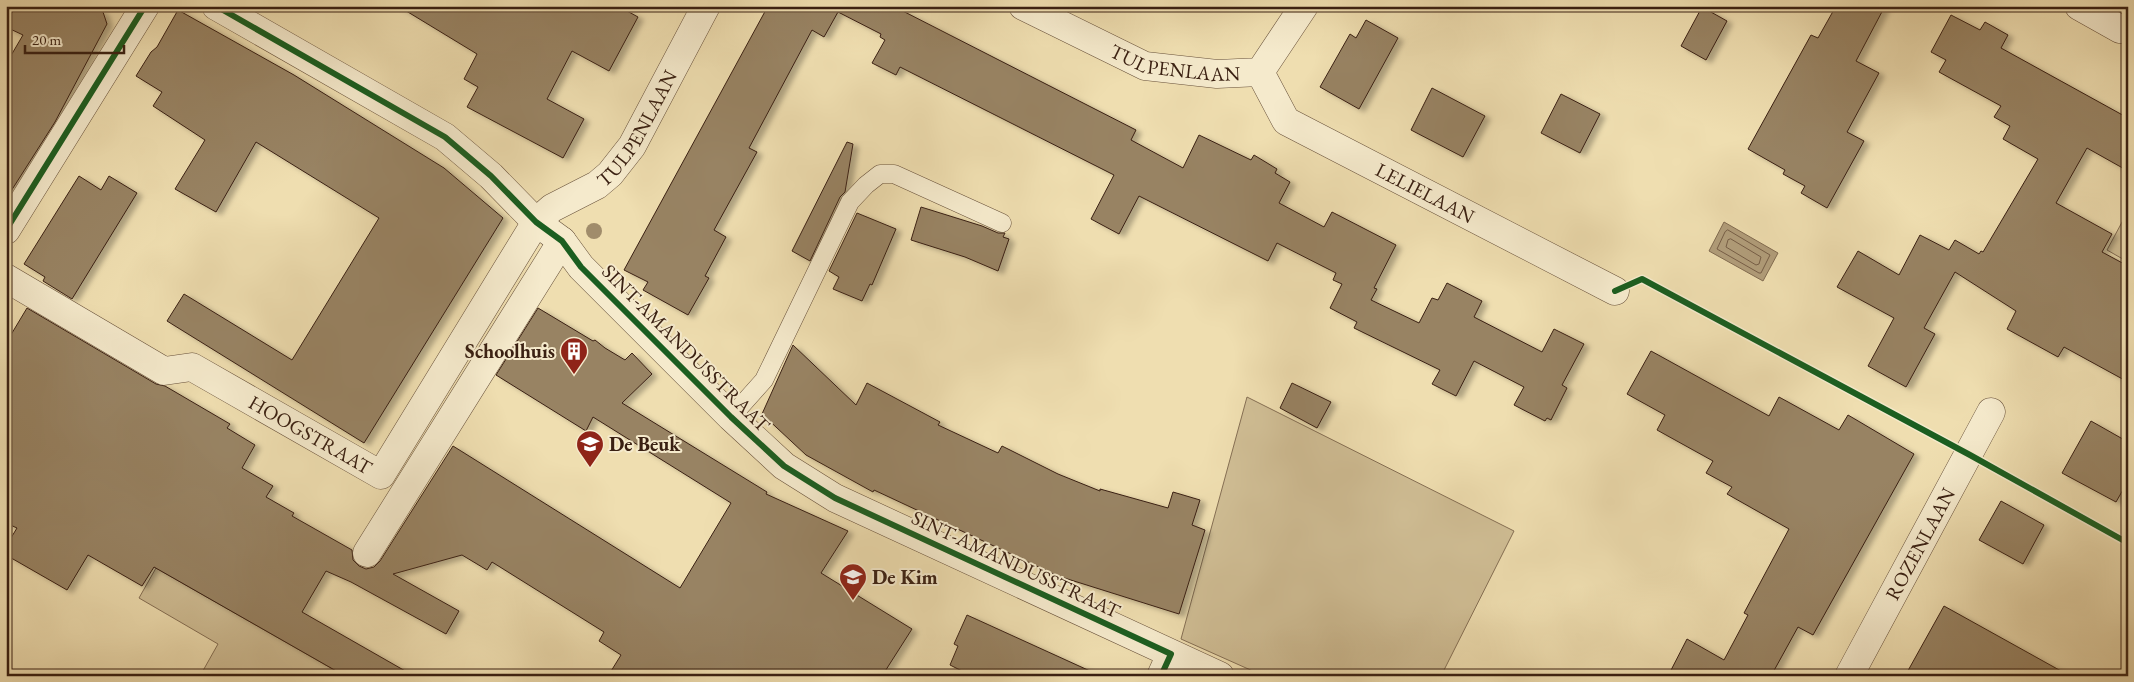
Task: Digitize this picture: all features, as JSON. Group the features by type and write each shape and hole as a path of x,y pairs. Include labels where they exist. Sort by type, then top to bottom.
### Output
{"street":[{"path":"6,230 145,6"},
{"name":"SINT-AMANDUSSTRAAT","path":"216,6 445,137 491,176 536,222 562,241 581,267 731,417 784,466 836,498 1166,665 1220,676"},
{"name":"TULPENLAAN","path":"536,222 552,208 597,185 610,174 632,146 706,6"},
{"name":"TULPENLAAN","path":"1023,6 1145,66 1217,74 1260,72 1304,6"},
{"path":"2079,6 2126,27"},
{"name":"LELIELAAN","path":"1260,72 1286,121 1614,291"},
{"name":"HOOGSTRAAT","path":"6,278 164,371 192,367 380,475 536,222"},
{"path":"367,553 562,241"},
{"name":"ROZENLAAN","path":"1849,676 1992,412"}],"lane":[{"path":"731,417 764,380 850,202 866,185 880,174 894,174 1002,223"}],"shaded area":[{"path":"2128,211 2128,262 2107,250"},
{"path":"1247,397 1514,531 1441,676 1264,676 1181,639"},
{"path":"156,568 345,676 200,676 218,644 139,598"}],"water":[{"path":"1724,222 1778,253 1763,281 1709,251"}],"building":[{"path":"6,6 91,6 103,12 107,24 55,122 6,199 6,64 23,35 6,27"},
{"path":"398,6 618,6 638,17 609,71 572,51 547,99 584,119 563,158 467,107 478,87 464,79 477,54"},
{"path":"768,6 893,6 1136,130 1131,140 1183,168 1199,135 1251,160 1254,155 1277,169 1275,173 1290,182 1279,203 1324,227 1332,212 1396,245 1374,288 1377,289 1371,300 1419,323 1432,298 1438,300 1447,283 1482,301 1474,317 1542,352 1554,329 1584,344 1562,385 1567,388 1551,420 1547,418 1545,421 1514,405 1524,387 1474,361 1456,396 1432,384 1440,370 1354,328 1357,322 1330,308 1342,284 1333,280 1336,273 1277,243 1268,261 1139,196 1119,234 1091,219 1114,175 900,67 896,75 872,63 885,40 880,37 881,34 838,12 824,37 812,30 749,148 757,152 714,230 726,237 705,276 709,278 688,315 643,290 648,282 624,270"},
{"path":"1836,6 1885,6 1856,61 1879,73 1847,132 1864,141 1827,208 1801,193 1805,186 1783,174 1785,170 1748,149 1811,35 1818,38"},
{"path":"1702,7 1727,21 1706,60 1681,46"},
{"path":"178,10 294,75 444,168 503,218 364,443 167,321 184,294 292,360 379,218 256,142 216,212 175,189 205,140 153,106 162,92 136,76 151,52 157,47"},
{"path":"1951,15 1980,30 1985,22 2008,35 2001,48 2128,118 2128,171 2087,148 2056,203 2112,234 2102,252 2128,266 2128,382 2064,347 2058,357 2007,329 2016,311 1955,272 1924,328 1935,334 1906,387 1868,366 1894,318 1837,287 1858,251 1899,275 1920,235 1949,250 1955,240 1979,254 1981,251 1983,252 2038,159 2003,139 2010,126 1994,117 2001,106 1939,72 1946,60 1931,52"},
{"path":"1366,20 1398,38 1359,109 1320,87 1350,34 1356,38"},
{"path":"1432,88 1485,116 1463,157 1411,130"},
{"path":"1561,94 1600,114 1580,153 1541,133"},
{"path":"847,142 853,144 845,192 840,197 810,261 792,251"},
{"path":"79,176 101,190 109,176 137,193 72,299 43,281 45,277 24,264"},
{"path":"921,207 982,226 998,233 1005,233 1003,237 1009,239 998,271 965,257 911,240"},
{"path":"857,213 896,229 872,285 870,284 862,301 833,289 839,277 829,271"},
{"path":"27,308 156,384 165,386 230,424 227,428 255,445 242,468 273,486 266,497 294,513 292,516 352,550 353,560 359,566 366,569 374,567 380,561 453,446 680,588 731,503 593,417 586,431 496,375 538,308 593,341 595,340 625,360 632,353 652,374 622,403 767,492 766,494 848,531 821,573 912,629 882,676 608,676 621,655 599,641 604,632 492,562 487,570 462,555 393,574 459,611 446,634 351,582 326,571 302,612 414,676 345,676 154,567 142,586 88,555 67,590 6,555 6,546 17,528 6,523 6,343"},
{"path":"793,345 856,405 867,383 940,422 938,425 998,453 1002,446 1058,474 1100,491 1100,489 1168,508 1173,492 1200,500 1192,525 1205,530 1179,614 1058,576 874,490 873,492 806,455 762,414"},
{"path":"1651,351 1769,416 1779,397 1839,430 1848,415 1914,454 1813,635 1798,627 1771,676 1668,676 1687,639 1724,660 1748,615 1744,613 1789,529 1727,494 1732,487 1706,473 1713,461 1657,430 1665,415 1627,394"},
{"path":"1292,383 1331,402 1317,428 1280,408"},
{"path":"2091,421 2128,442 2128,481 2116,502 2062,473"},
{"path":"2001,501 2044,525 2023,564 1979,540"},
{"path":"1944,606 2070,676 1905,676"},
{"path":"967,615 1101,676 972,676 950,665 958,646 954,644"}],"cycle path":[{"path":"6,230 145,6"},
{"path":"216,6 445,137 491,176 536,222 562,241 581,267 731,417 784,466 835,498 1171,654 1161,676"},
{"path":"1615,291 1642,279 1970,455 2128,543"}],"place":[{"name":"Schoolhuis","path":"574,375"},
{"name":"De Beuk","path":"590,468"},
{"name":"De Kim","path":"853,601"}]}
